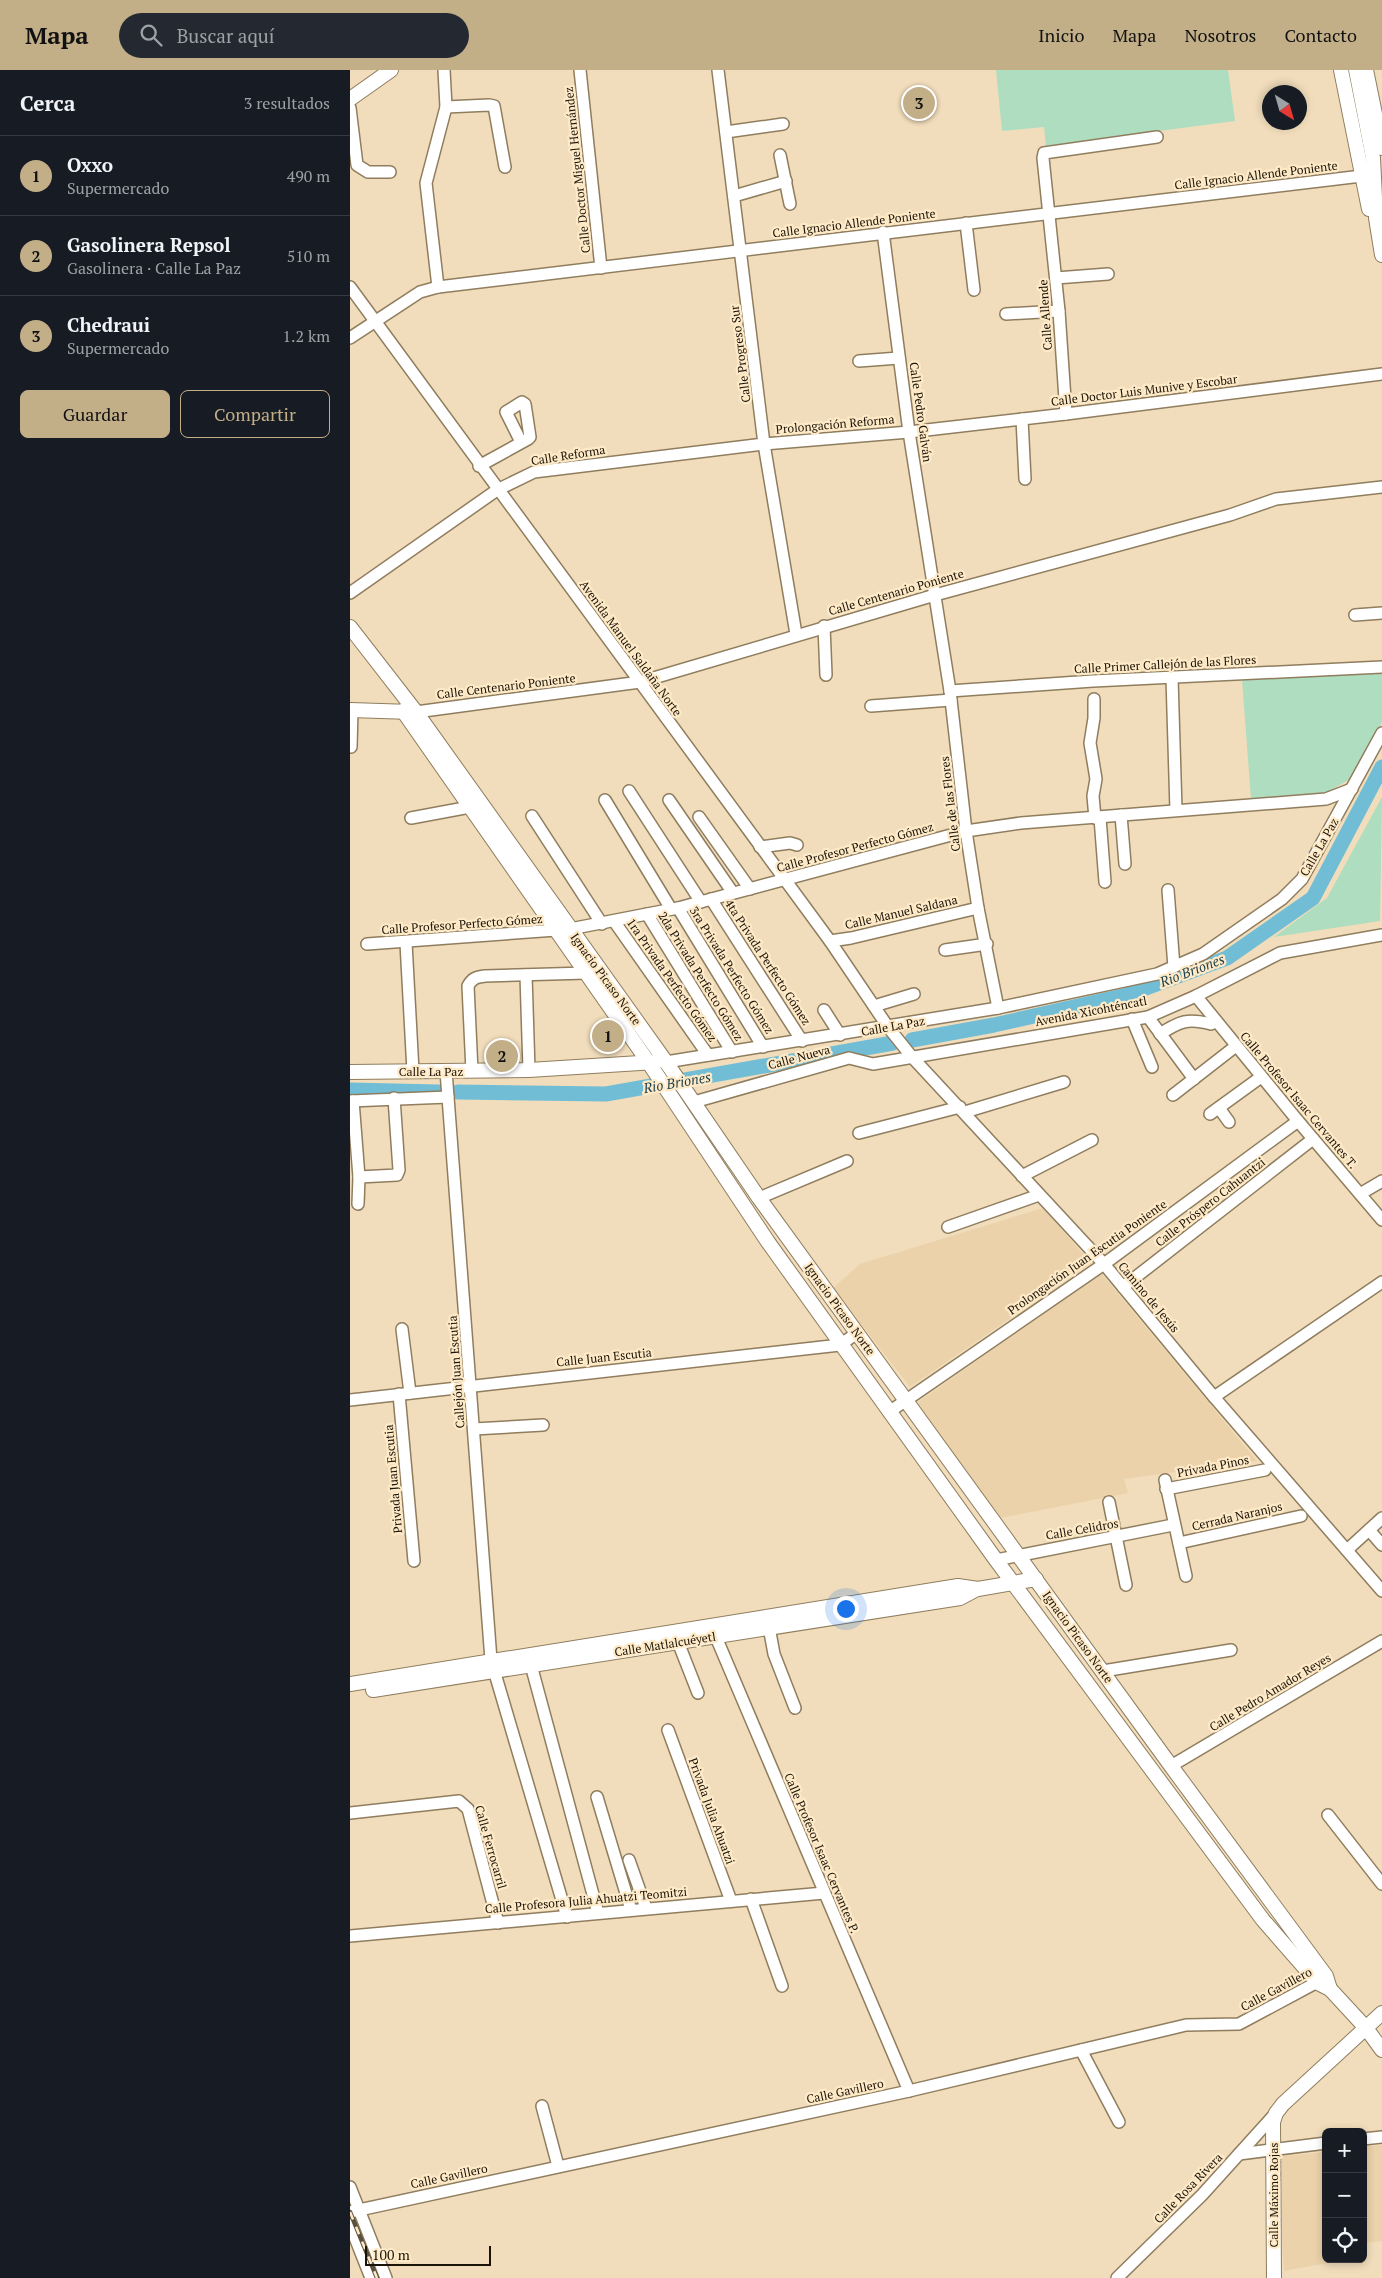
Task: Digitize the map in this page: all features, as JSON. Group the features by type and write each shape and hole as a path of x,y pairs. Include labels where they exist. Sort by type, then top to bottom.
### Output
{"main road":[{"path":"350,99 391,70"},
{"path":"1341,70 1368,175 1382,195"},
{"path":"1347,70 1382,255"},
{"path":"1356,70 1368,175"},
{"path":"1366,70 1382,148"},
{"name":"Ignacio Picaso Norte","path":"350,627 563,930 586,973 840,1344 996,1560 1263,1920 1325,1983 1366,2028 1382,2050"},
{"path":"351,710 409,711"},
{"name":"Ignacio Picaso Norte","path":"409,711 470,807 666,1062 759,1198 1171,1766 1325,1983"},
{"name":"Calle La Paz","path":"350,1072 529,1070 666,1062"},
{"name":"Calle Matlalcuéyetl","path":"350,1693 493,1665 531,1665 678,1642 713,1630 769,1627 960,1598 978,1589 1036,1579"},
{"name":"Calle Matlalcuéyetl","path":"350,1684 493,1665 713,1630 958,1586 978,1589"},
{"path":"1276,2113 1282,2104 1382,2013"},
{"name":"Calle Máximo Rojas","path":"1274,2278 1272,2149 1276,2113"}],"street":[{"path":"438,287 426,183 446,107 444,70"},
{"name":"Calle Doctor Miguel Hernández","path":"580,70 601,268"},
{"name":"Calle Progreso Sur","path":"718,70 742,251 764,444 796,634"},
{"path":"446,107 494,106 505,167"},
{"path":"350,108 357,165 368,172 390,172"},
{"path":"726,132 783,124"},
{"name":"Calle Allende","path":"1066,414 1059,311 1044,153 1157,137"},
{"path":"780,155 790,204"},
{"name":"Calle Ignacio Allende Poniente","path":"350,338 420,292 438,287 1368,175"},
{"path":"734,196 786,181"},
{"path":"966,223 974,290"},
{"name":"Calle Pedro Galván","path":"883,232 909,432 935,595"},
{"path":"1056,278 1108,274"},
{"name":"Avenida Manuel Saldaña Norte","path":"350,287 479,466 830,941 888,1026"},
{"path":"1006,314 1059,311"},
{"path":"859,361 899,358"},
{"name":"Calle Doctor Luis Munive y Escobar","path":"909,432 1382,374"},
{"path":"1022,419 1025,479"},
{"name":"Prolongación Reforma","path":"764,444 909,432"},
{"path":"479,466 521,442"},
{"name":"Calle Reforma","path":"350,594 497,490 534,472 764,444"},
{"name":"Calle Centenario Poniente","path":"409,711 640,682 796,634 1230,515 1276,499 1382,487"},
{"name":"Calle de las Flores","path":"935,595 951,696 966,832 978,908 987,944 998,1008"},
{"path":"1355,615 1382,613"},
{"path":"824,626 826,675"},
{"name":"Calle Primer Callejón de las Flores","path":"871,706 951,696 1172,678 1382,667"},
{"path":"1172,678 1176,810"},
{"path":"1094,699 1094,718 1090,743 1096,779 1093,796 1098,818 1105,882"},
{"path":"351,710 351,747"},
{"name":"Calle La Paz","path":"666,1062 998,1008 1157,974 1203,954 1282,898 1302,879 1382,732"},
{"name":"Calle Profesor Perfecto Gómez","path":"368,944 406,943 563,930 602,924 733,894 966,832 1021,823 1326,799 1352,789"},
{"name":"4ta Privada Perfecto Gómez","path":"629,790 802,1041"},
{"name":"3ra Privada Perfecto Gómez","path":"605,800 763,1047"},
{"path":"669,800 733,894"},
{"path":"411,818 470,807"},
{"path":"532,816 602,924"},
{"path":"1121,816 1124,864"},
{"path":"699,818 750,889"},
{"path":"760,847 790,843 797,845"},
{"path":"1168,890 1174,967"},
{"name":"Calle Manuel Saldana","path":"830,941 851,938 978,908"},
{"name":"2da Privada Perfecto Gómez","path":"647,914 732,1052"},
{"name":"1ra Privada Perfecto Gómez","path":"614,921 708,1055"},
{"name":"Avenida Xicohténcatl","path":"912,1057 1148,1017 1196,996 1280,953 1382,935"},
{"path":"406,943 413,1071"},
{"path":"945,950 987,944"},
{"path":"472,1071 468,986 470,981 476,977 485,976 586,973"},
{"path":"526,974 529,1070"},
{"path":"874,1006 914,994"},
{"name":"Calle Profesor Isaac Cervantes T.","path":"1196,996 1382,1220"},
{"path":"824,1010 840,1034"},
{"path":"1148,1017 1194,1079"},
{"path":"1132,1019 1152,1067"},
{"path":"1160,1034 1185,1021 1195,1020 1211,1024 1216,1021"},
{"name":"Camino de Jesús","path":"888,1026 912,1057 1104,1264 1214,1397 1382,1590"},
{"path":"1173,1095 1236,1046"},
{"name":"Calle Nueva","path":"691,1098 849,1058 872,1064 912,1057"},
{"name":"Callejón Juan Escutia","path":"446,1071 493,1665 567,1917"},
{"path":"1229,1122 1214,1111 1261,1076"},
{"path":"859,1134 962,1110 1064,1082"},
{"path":"358,1204 358,1177 351,1101 448,1097"},
{"path":"358,1177 397,1175 399,1170 394,1098"},
{"name":"Prolongación Juan Escutia Poniente","path":"889,1412 1104,1264 1298,1121"},
{"name":"Calle Próspero Cahuantzi","path":"1124,1287 1313,1139"},
{"path":"1022,1176 1092,1140"},
{"path":"759,1198 847,1161"},
{"path":"1360,1194 1382,1180"},
{"path":"948,1227 1039,1195"},
{"path":"1214,1397 1382,1282"},
{"name":"Privada Juan Escutia","path":"402,1329 414,1561"},
{"name":"Calle Juan Escutia","path":"350,1400 840,1344 857,1333"},
{"path":"474,1429 543,1425"},
{"name":"Privada Pinos","path":"1173,1526 1166,1484 1265,1470"},
{"path":"1109,1502 1126,1585"},
{"name":"Cerrada Naranjos","path":"1179,1543 1301,1516"},
{"path":"1347,1550 1382,1518"},
{"path":"1173,1526 1179,1543 1186,1576"},
{"name":"Calle Celidros","path":"996,1560 1173,1526"},
{"path":"1369,1530 1382,1545"},
{"path":"769,1627 774,1654 795,1708"},
{"name":"Calle Profesor Isaac Cervantes P.","path":"713,1630 909,2091"},
{"name":"Calle Pedro Amador Reyes","path":"1171,1766 1382,1641"},
{"path":"678,1642 698,1693"},
{"path":"1103,1672 1230,1650"},
{"path":"531,1665 598,1913"},
{"name":"Privada Julia Ahuatzi","path":"668,1730 731,1901"},
{"path":"597,1797 631,1910"},
{"name":"Calle Ferrocarril","path":"350,1813 459,1801 465,1805 468,1809 498,1923"},
{"path":"1328,1816 1382,1884"},
{"path":"629,1860 646,1908"},
{"name":"Calle Profesora Julia Ahuatzi Teomitzi","path":"350,1936 824,1893"},
{"path":"750,1899 782,1986"},
{"name":"Calle Gavillero","path":"354,2210 909,2091 1186,2025 1239,2024 1325,1983"},
{"path":"1081,2050 1119,2122"},
{"path":"542,2106 558,2166"},
{"name":"Calle Rosa Rivera","path":"1118,2278 1202,2195 1276,2113"},
{"path":"1367,2138 1382,2136"},
{"path":"1240,2154 1322,2143"},
{"path":"350,2187 354,2210 386,2278"},
{"path":"350,2225 371,2278"}],"shaded area":[{"path":"1043,1208 1091,1263 910,1387 833,1288 860,1264"},
{"path":"1101,1273 1257,1461 1124,1479 1128,1493 1000,1518 917,1403"},
{"path":"1382,2145 1382,2241 1367,2243 1367,2173 1367,2147"},
{"path":"1322,2152 1322,2263 1327,2263 1284,2271 1277,2157"}],"green space":[{"path":"996,70 1228,70 1235,121 1046,146 1044,127 1002,131"},
{"path":"1382,672 1382,722 1352,778 1327,792 1251,799 1242,680"},
{"path":"1382,797 1380,921 1274,937 1327,898"}],"waterway":[{"name":"Rio Briones","path":"912,1040 994,1025 1127,995 1227,958 1313,898 1382,767"},
{"name":"Rio Briones","path":"458,1092 606,1094 893,1043"},
{"name":"Rio Briones","path":"350,1090 439,1092"}],"railway":[{"path":"350,2212 377,2278"}],"place":[{"name":"Chedraui","path":"919,103"},
{"name":"Oxxo","path":"608,1036"},
{"name":"Gasolinera Repsol","path":"502,1056"}]}
